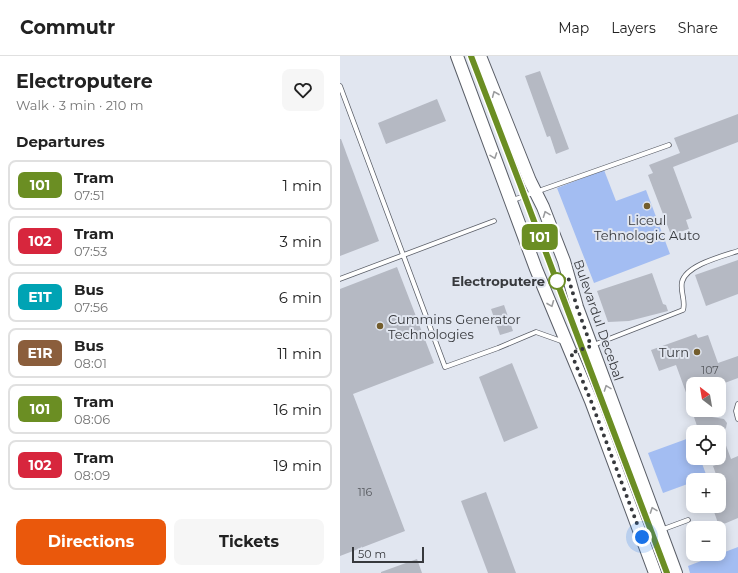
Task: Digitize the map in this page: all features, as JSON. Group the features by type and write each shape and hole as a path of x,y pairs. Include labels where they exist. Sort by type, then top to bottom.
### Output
{"main road":[{"path":"457,56 536,269 591,401 655,573"},
{"name":"Bulevardul Decebal","path":"480,56 564,261 577,307 676,573"}],"lane":[{"path":"340,86 445,367 498,348 536,332 569,348 591,346 683,310 685,305 681,290 683,280 688,273 702,264 738,251"},
{"path":"511,201 669,145"},
{"path":"340,279 494,221"},
{"path":"738,404 736,411 738,419"},
{"path":"642,537 688,520"}],"shaded area":[{"path":"604,170 616,201 646,190 670,254 594,283 557,188"},
{"path":"686,439 686,465 703,465 706,473 686,473 686,485 663,493 648,453"},
{"path":"738,547 738,573 690,573 688,566 701,561 726,561 726,552"}],"building":[{"path":"540,71 569,149 556,154 550,136 547,137 525,76"},
{"path":"437,99 446,121 386,144 378,123"},
{"path":"738,114 738,142 673,167 692,218 686,220 689,229 671,235 648,175 653,173 649,165 680,153 674,138"},
{"path":"340,139 379,241 340,256"},
{"path":"738,260 738,294 706,306 695,275"},
{"name":"Cummins Generator Technologies","path":"397,267 434,363 353,394 405,531 340,556 340,289"},
{"path":"652,273 663,304 666,305 668,311 629,321 608,322 597,291"},
{"path":"504,305 513,331 500,335 491,309"},
{"path":"696,334 698,338 708,335 718,363 738,356 738,378 726,382 726,377 686,377 686,392 676,365 659,371 651,350"},
{"path":"512,363 538,428 504,442 479,377"},
{"path":"694,417 724,419 727,423 726,428 726,425 697,425"},
{"path":"726,446 731,459 738,456 738,518 726,523 726,521 717,521 714,513 726,513 726,473 716,473 713,466 726,465"},
{"path":"486,492 516,573 488,573 461,501"},
{"path":"417,559 422,573 381,573 381,572"}],"tram line":[{"path":"471,56 667,573"},
{"name":"101","path":"471,56 667,573"}],"place":[{"name":"Liceul Tehnologic Auto","path":"647,206"},
{"name":"Electroputere","path":"557,281"},
{"name":"Cummins Generator Technologies","path":"380,326"},
{"name":"Turn","path":"697,352"}],"route":[{"path":"557,281 568,277 591,346 571,353 591,401 642,537"}]}
